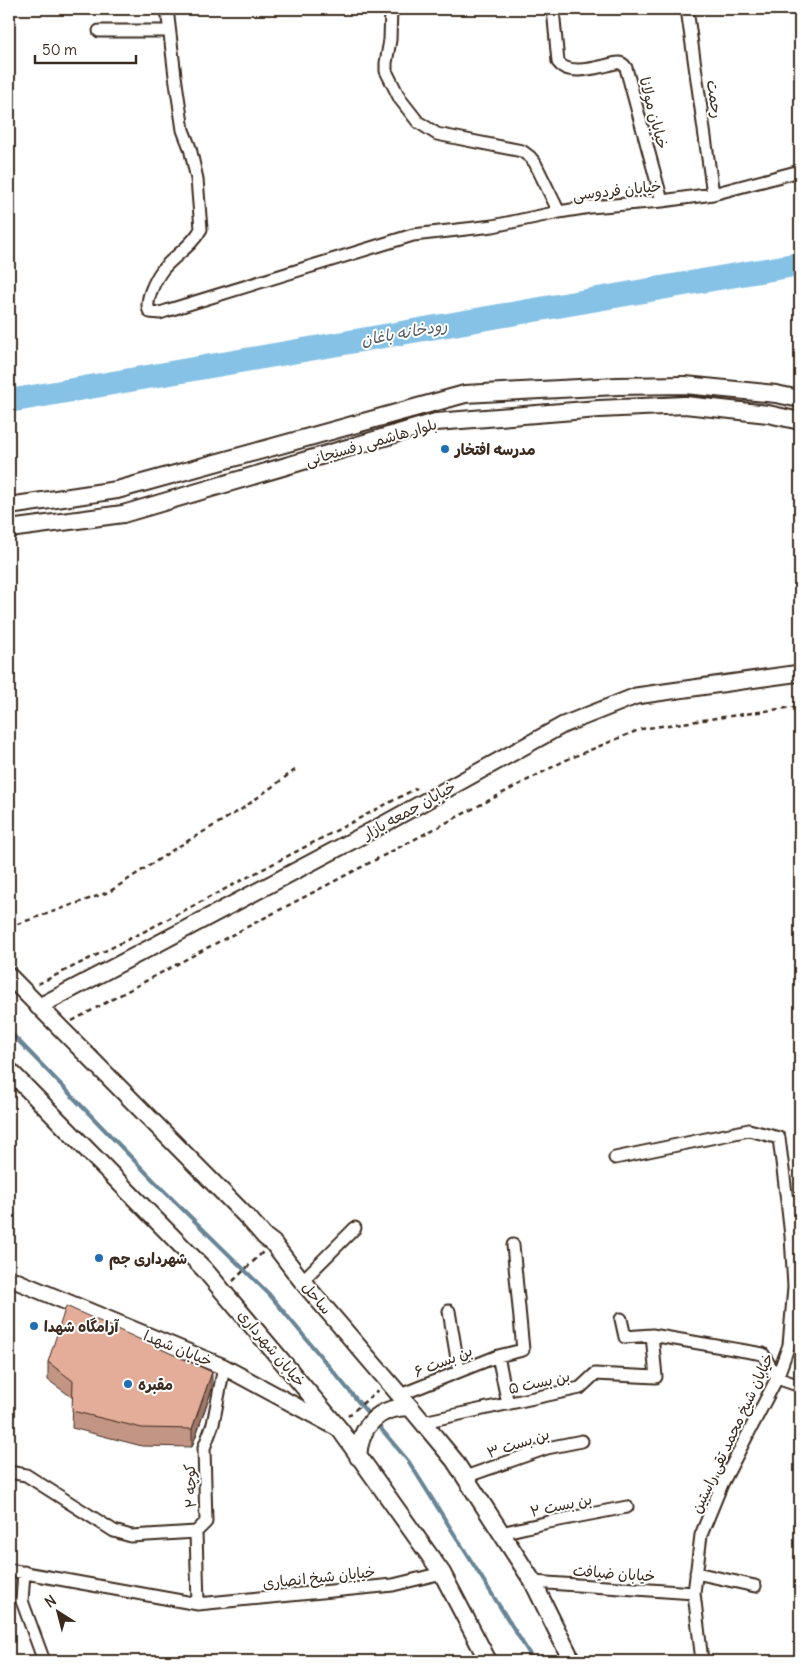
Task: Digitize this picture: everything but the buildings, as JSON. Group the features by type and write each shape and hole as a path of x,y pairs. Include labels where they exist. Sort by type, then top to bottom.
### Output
{"main road":[{"name":"بلوار هاشمی رفسنجانی","path":"9,506 117,490 465,394 617,386 685,385 800,398"},
{"path":"685,385 685,405"},
{"name":"بلوار هاشمی رفسنجانی","path":"9,529 123,514 436,422 599,409 685,405 768,414 800,421"},
{"name":"ساحل","path":"9,976 265,1237 273,1242 302,1280 423,1422 454,1460 533,1582 572,1661"},
{"name":"خیابان شهرداری","path":"9,1070 224,1290 339,1428 442,1573 488,1661"},
{"path":"358,1456 362,1436 373,1420 381,1413 405,1401"}],"street":[{"path":"167,9 183,130 198,179 201,229 198,236 163,270 151,291 147,304 150,312 160,313 413,235 493,226 558,212"},
{"name":"خیابان فردوسی","path":"391,9 386,72 400,99 418,122 436,134 522,151 535,163 558,212 713,194 800,171"},
{"name":"خیابان مولانا","path":"553,9 558,62 561,66 573,70 600,67 619,62 626,68 662,201"},
{"name":"رحمت","path":"687,9 713,194"},
{"path":"100,31 170,31"},
{"name":"خیابان جمعه بازار","path":"38,1007 384,824 563,725 636,696 800,673"},
{"name":"خیابان شیخ محمد تقی راستین","path":"615,1158 749,1130 779,1138 791,1236 794,1286 788,1345 777,1378 722,1484 701,1534 694,1593 702,1661"},
{"path":"786,1202 800,1202"},
{"path":"302,1280 356,1228"},
{"name":"بن بست ۶","path":"405,1401 459,1371 498,1356 523,1350 513,1245"},
{"name":"خیابان شهدا","path":"9,1278 224,1367 339,1428"},
{"path":"449,1310 459,1371"},
{"path":"621,1320 625,1337 652,1335 763,1354 777,1378 800,1386"},
{"name":"بن بست ۵","path":"423,1422 580,1388 596,1374 656,1377 652,1335"},
{"path":"498,1356 508,1404"},
{"name":"کوچه ۲","path":"198,1604 196,1532 206,1522 204,1448 213,1424 224,1367"},
{"name":"بن بست ۳","path":"465,1477 547,1448 582,1441"},
{"path":"9,1472 26,1475 114,1531 131,1536 196,1532"},
{"name":"بن بست ۲","path":"501,1533 627,1507"},
{"name":"خیابان شیخ انصاری","path":"9,1570 198,1604 393,1585 442,1573"},
{"path":"24,1572 22,1601 44,1661"},
{"path":"696,1573 754,1586"},
{"name":"خیابان ضیافت","path":"533,1582 694,1593"}],"path":[{"path":"60,1028 205,949 566,760 641,728 800,706"},
{"path":"9,927 109,892 176,848 242,809 295,770"},
{"path":"224,1290 273,1242"},
{"path":"339,1428 389,1381"}],"waterway":[{"name":"رودخانه باغان","path":"9,401 800,264"},
{"path":"9,1031 162,1189 269,1294 371,1417"},
{"path":"377,1424 409,1462 534,1661"}],"place":[{"name":"مدرسه افتخار","path":"445,449"},
{"name":"شهرداری جم","path":"99,1258"},
{"name":"آرامگاه شهدا","path":"34,1326"},
{"name":"مقبره","path":"128,1384"}]}
